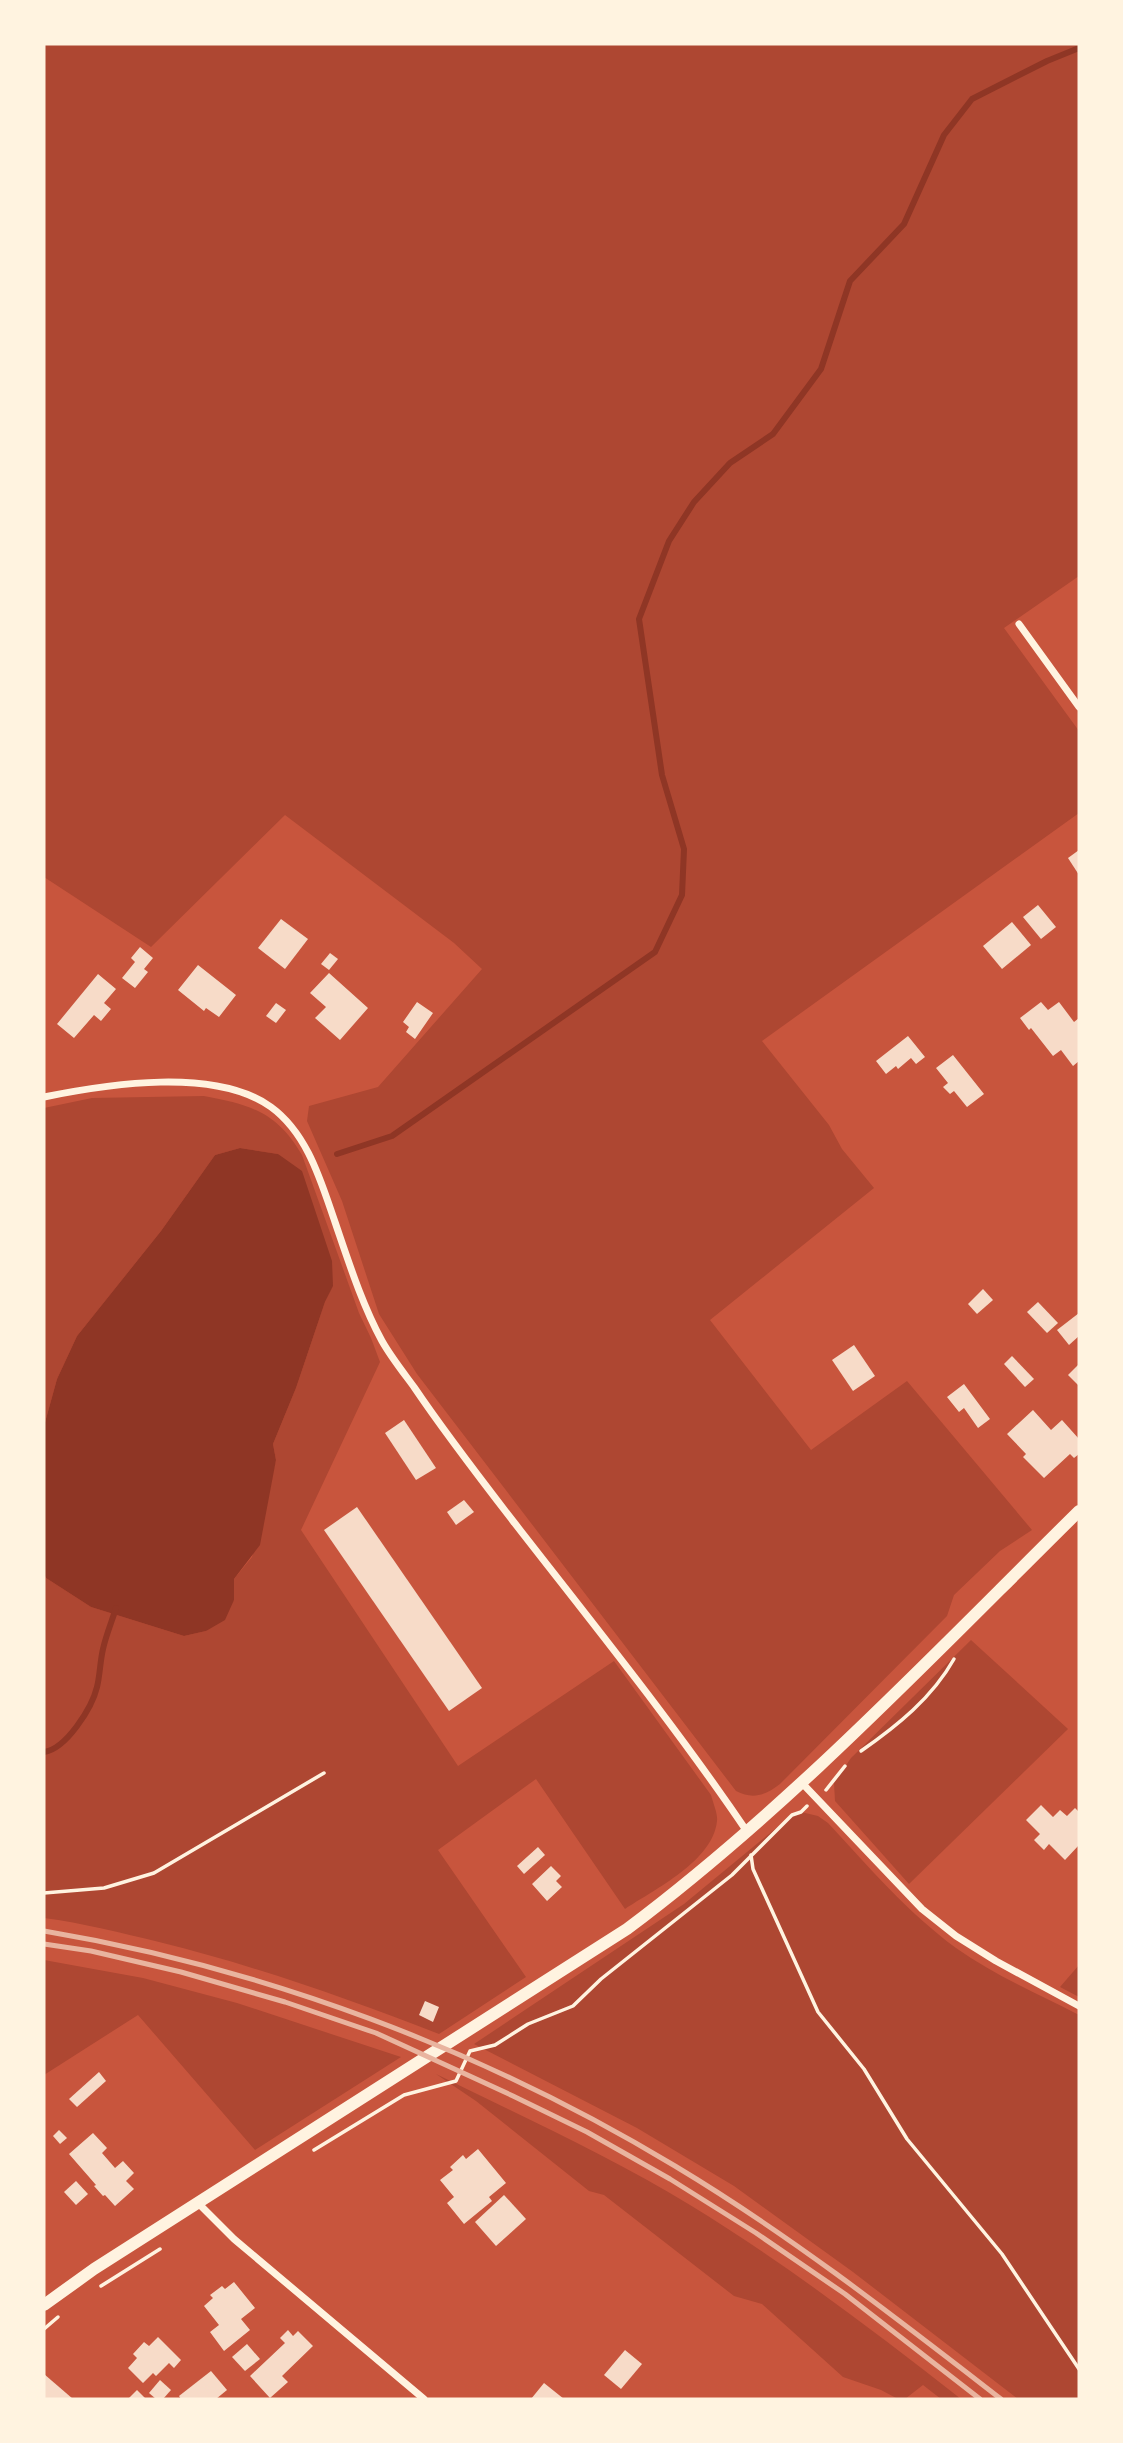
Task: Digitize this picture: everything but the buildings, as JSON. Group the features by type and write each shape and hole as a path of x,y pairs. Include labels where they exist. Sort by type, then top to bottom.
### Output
{"main road":[{"path":"44,2305 93,2269 627,1929 699,1875 802,1783 1079,1511"}],"street":[{"path":"1019,624 1079,707"},
{"path":"44,1097 88,1088 184,1081 238,1090 279,1113 304,1145 317,1172 366,1308 384,1344 448,1437 631,1672 748,1833"},
{"path":"802,1783 922,1909 956,1936 996,1961 1079,2007"},
{"path":"198,2203 234,2239 424,2399"}],"path":[{"path":"44,1893 104,1888 154,1873 324,1773"},
{"path":"748,1833 753,1869 818,2012 864,2069 906,2139 1002,2254 1079,2369"}],"shaded area":[{"path":"44,44 1079,44 1079,576 1004,628 1079,731 1079,813 762,1041 829,1125 842,1149 874,1188 710,1320 811,1450 907,1381 1032,1530 1000,1551 954,1595 947,1616 770,1791 754,1796 736,1791 417,1374 379,1314 342,1201 307,1121 309,1106 378,1087 482,969 454,943 285,815 151,947 44,877"},
{"path":"204,1096 236,1103 261,1113 283,1129 302,1155 359,1313 380,1362 301,1530 458,1766 614,1661 711,1795 716,1812 717,1821 713,1835 694,1861 625,1909 536,1779 438,1850 526,1977 439,2034 335,1995 231,1961 116,1932 44,1918 44,1574 46,1578 91,1607 184,1636 206,1631 234,1600 234,1579 252,1557 276,1460 273,1444 333,1285 278,1154 240,1148 215,1155 161,1231 77,1336 57,1379 44,1426 44,1108 92,1098"},
{"path":"240,1148 278,1154 302,1171 332,1261 333,1286 273,1444 276,1460 260,1545 234,1579 234,1600 225,1620 206,1631 184,1636 91,1607 46,1578 44,1426 57,1379 77,1336 161,1231 215,1155"},
{"path":"971,1640 1068,1729 909,1884 835,1801 834,1783 851,1758"},
{"path":"801,1812 818,1816 828,1823 905,1904 956,1948 1001,1976 1079,2015 1079,2399 1018,2399 853,2272 734,2186 637,2128 474,2044 684,1904 792,1815"},
{"path":"44,1960 143,1978 237,2003 401,2057 255,2150 138,2015 44,2075"},
{"path":"1079,1965 1079,1997 1060,1987"},
{"path":"436,2074 596,2153 690,2205 795,2274 961,2399 941,2399 923,2385 905,2399 898,2399 843,2377 762,2304 734,2296 604,2195 589,2191 476,2101"}],"waterway":[{"path":"337,1154 392,1136 655,952 682,895 684,849 662,775 639,619 669,541 694,502 730,463 773,434 821,369 850,281 904,224 944,135 972,99 1079,48"},
{"path":"44,1752 61,1744 90,1706 97,1687 104,1644 116,1608"}],"railway":[{"path":"44,1931 127,1947 290,1991 449,2050 526,2086 602,2124 718,2192 882,2307 1001,2399"},
{"path":"44,1944 91,1951 181,1972 285,2002 376,2033 513,2096 587,2132 670,2179 756,2233 845,2294 980,2399"}]}
